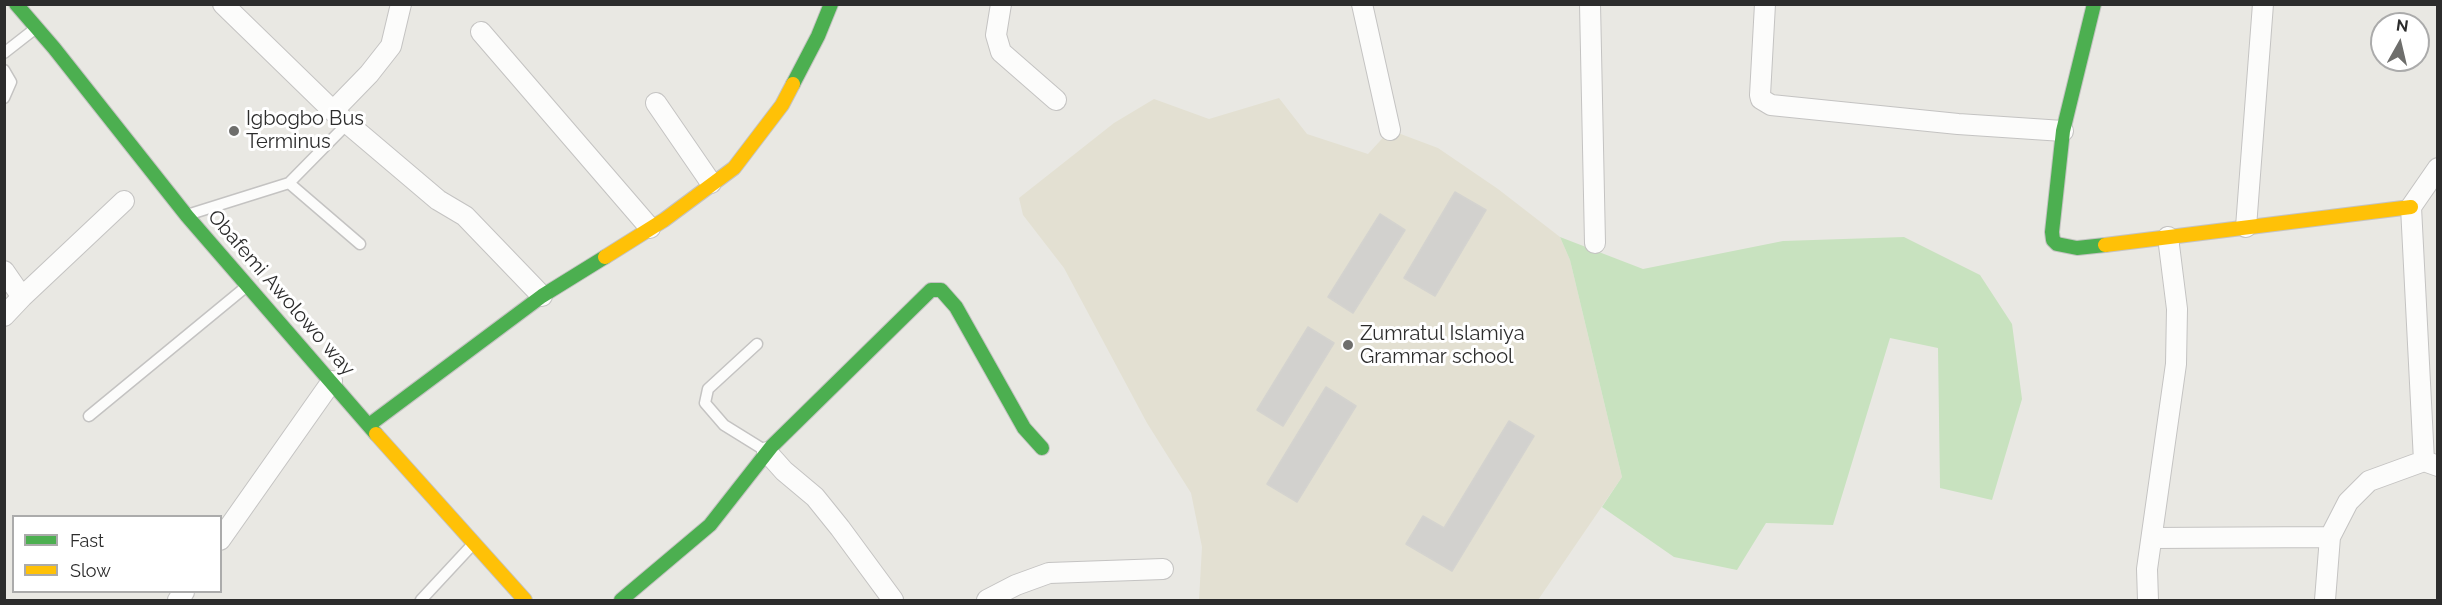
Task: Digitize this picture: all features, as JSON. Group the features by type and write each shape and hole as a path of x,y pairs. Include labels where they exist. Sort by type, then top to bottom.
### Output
{"street":[{"name":"Obafemi Awolowo way","path":"16,4 187,216 525,600"},
{"path":"223,4 341,117 438,200 465,216 542,296"},
{"path":"341,117 391,46 401,4"},
{"path":"369,425 542,296 650,228 734,168 782,105 818,36 831,4"},
{"path":"1001,4 996,35 1001,52 1056,100"},
{"path":"1362,4 1390,130"},
{"path":"1590,4 1595,243"},
{"path":"1765,4 1760,95 1761,99 1771,105 1958,124 2062,131"},
{"path":"2094,4 2062,131 2052,232 2053,240 2057,244 2077,248 2411,207"},
{"path":"2246,227 2263,4"},
{"path":"481,32 650,228"},
{"path":"656,103 711,183"},
{"path":"2325,600 2330,537 2348,502 2369,481 2431,464 2411,207 2438,168"},
{"path":"4,316 124,201"},
{"path":"2148,600 2147,569 2176,364 2177,309 2168,237"},
{"path":"4,271 22,297"},
{"path":"621,600 710,525 767,452 930,290 941,290 956,307 1024,428 1042,448"},
{"path":"222,537 332,381"},
{"path":"767,452 784,471 814,497 893,600"},
{"path":"2152,538 2330,537"},
{"path":"987,600 1016,585 1049,573 1163,569"}],"lane":[{"path":"4,53 36,28"},
{"path":"4,70 11,82 4,98"},
{"path":"187,216 289,183 341,117"},
{"path":"289,183 360,244"},
{"path":"89,416 247,286"},
{"path":"757,344 708,389 705,403 724,425 767,452"},
{"path":"421,600 474,543"}],"shaded area":[{"name":"Zumratul Islamiya Grammar school","path":"1279,98 1307,134 1368,154 1390,130 1438,148 1498,189 1560,237 1570,260 1622,477 1538,600 1199,600 1202,547 1191,493 1147,423 1064,268 1023,215 1019,198 1114,123 1154,99 1209,119"}],"green space":[{"path":"1560,237 1643,269 1783,241 1904,237 1980,275 2012,324 2022,399 1992,500 1940,488 1938,348 1890,338 1833,525 1766,523 1737,570 1674,557 1602,507 1622,477 1570,260"}],"building":[{"path":"1455,192 1486,210 1435,296 1404,278"},
{"path":"1380,214 1405,230 1353,313 1328,297"},
{"path":"1308,327 1334,343 1283,426 1257,410"},
{"path":"1326,387 1356,406 1297,502 1267,484"},
{"path":"1509,421 1534,436 1452,571 1406,544 1423,516 1444,528"}],"traffic: fast":[{"path":"16,4 54,48 187,216 376,434"},
{"path":"793,84 818,36 831,4"},
{"path":"2094,4 2063,131 2052,232 2053,240 2057,244 2077,248 2105,245"},
{"path":"369,425 542,296 605,257"},
{"path":"621,600 710,525 772,446 931,290 941,290 956,307 1024,428 1042,448"}],"traffic: slow":[{"path":"605,257 664,220 734,168 782,105 793,84"},
{"path":"2105,245 2411,207"},
{"path":"376,434 525,600"}],"place":[{"name":"Igbogbo Bus Terminus","path":"234,131"},
{"name":"Zumratul Islamiya Grammar school","path":"1348,345"}]}
